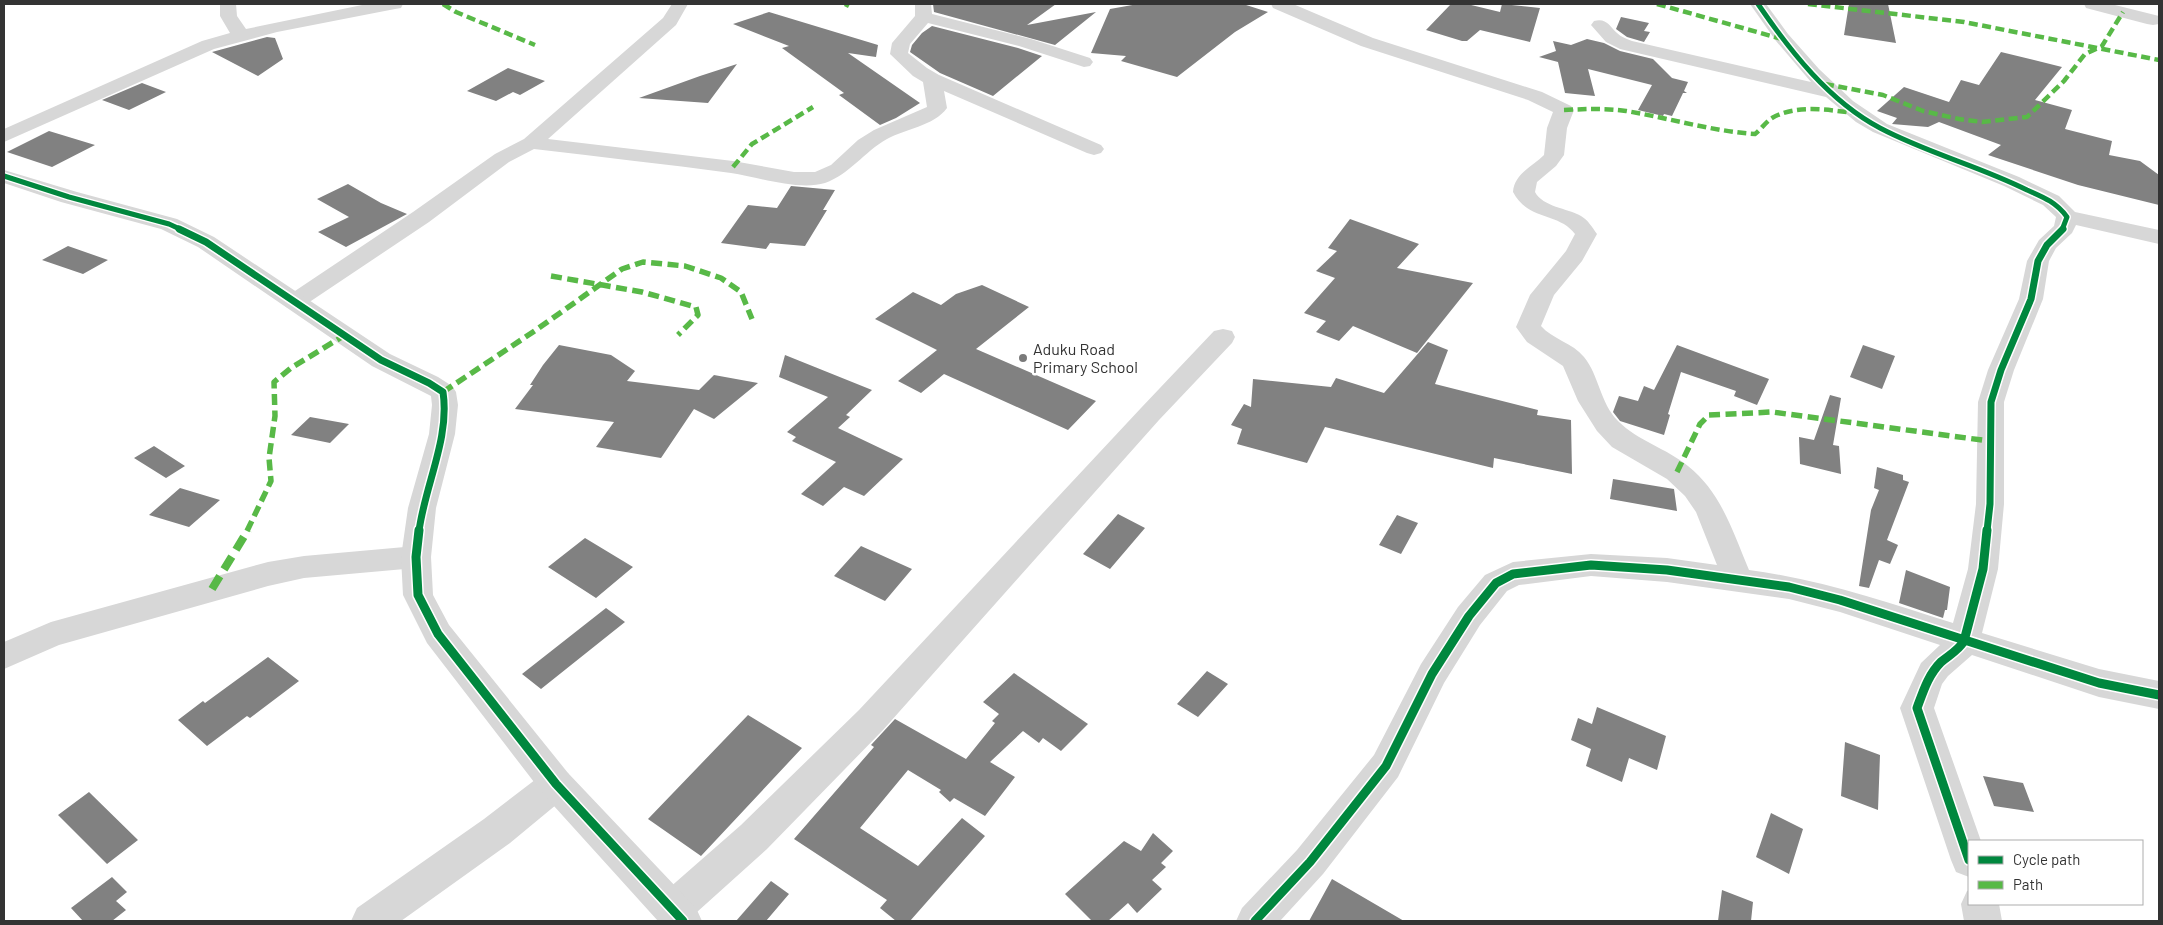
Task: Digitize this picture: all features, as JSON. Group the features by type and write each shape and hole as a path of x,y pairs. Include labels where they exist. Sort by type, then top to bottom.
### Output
{"street":[{"path":"228,4 226,11 228,16 241,34"},
{"path":"4,136 185,54 241,34 395,4"},
{"path":"294,302 421,217 502,158 531,144 670,21 680,4"},
{"path":"1279,4 1367,42 1535,96 1564,110 1557,129 1554,156 1544,168 1529,178 1524,186 1524,194 1530,201 1572,220 1583,228 1586,234 1580,250 1548,286 1533,312 1528,328 1536,336 1574,361 1591,401 1606,425 1622,440 1677,472 1695,489 1709,509 1738,579"},
{"path":"1758,4 1784,39 1833,94 1879,128 2017,184 2059,206 2067,217 2159,237"},
{"path":"2092,4 2152,20"},
{"path":"1084,62 1042,47 959,28 924,10 901,43 900,54 920,72 932,79 1094,149"},
{"path":"1600,25 1612,38 1626,46 1833,94"},
{"path":"531,144 733,167 794,178 818,178 838,169 865,144 881,134 932,113 937,108 932,79"},
{"path":"4,176 69,197 169,224 206,242 381,360 430,383 443,392 445,405 442,434 422,508 416,557 418,595 438,634 556,784 678,915 864,728 1150,414 1223,337"},
{"path":"1968,857 1917,708 1925,686 1940,663 1960,648 1964,641 1983,569 1989,514 1991,402 2007,354 2029,305 2038,261 2047,245 2064,228 2067,217"},
{"path":"4,656 51,635 268,574 304,567 416,557"},
{"path":"1255,921 1310,862 1386,766 1432,674 1469,616 1496,583 1513,574 1591,565 1667,570 1789,587 1840,600 2099,683 2159,695"},
{"path":"370,921 497,831 556,784"},
{"path":"1980,905 1983,921"}],"building":[{"path":"933,4 1056,4 1027,25 1096,12 1055,45 934,12"},
{"path":"1138,4 1243,4 1268,12 1235,32 1177,77 1121,61 1126,56 1091,53 1110,9"},
{"path":"1451,4 1467,4 1500,12 1502,4 1540,8 1530,42 1480,30 1467,41 1462,41 1426,30"},
{"path":"1849,4 1888,4 1896,43 1844,35"},
{"path":"769,12 878,45 876,57 848,53 920,103 896,118 880,125 839,95 844,93 782,48 789,46 733,24"},
{"path":"1621,17 1649,23 1644,31 1650,32 1644,42 1627,37 1616,29"},
{"path":"932,26 1042,56 993,96 940,73 910,52 912,45 922,33"},
{"path":"267,37 275,38 283,59 258,76 212,52"},
{"path":"1587,39 1604,43 1620,51 1653,59 1672,78 1688,82 1684,91 1687,93 1683,93 1672,116 1664,114 1663,116 1638,110 1652,85 1588,69 1595,96 1565,93 1558,62 1539,57 1556,51 1553,41 1571,45"},
{"path":"2001,52 2062,67 2035,100 2072,110 2065,129 2112,141 2109,155 2140,161 2159,175 2159,205 2078,185 1988,155 2001,145 1939,122 1928,127 1892,124 1897,118 1877,111 1904,87 1949,102 1961,80 1979,85"},
{"path":"737,64 708,103 639,98 700,76"},
{"path":"508,68 545,81 520,95 513,92 496,101 467,91"},
{"path":"142,83 166,92 129,110 102,100"},
{"path":"49,131 95,145 52,167 7,152"},
{"path":"348,184 381,203 407,214 346,247 318,232 349,217 317,199"},
{"path":"791,186 835,190 823,210 827,210 805,246 770,243 766,249 721,243 748,205 777,208"},
{"path":"1350,219 1419,244 1397,268 1473,283 1417,353 1353,326 1339,341 1316,332 1326,321 1304,313 1335,278 1316,271 1337,251 1328,248"},
{"path":"68,246 108,260 83,274 42,260"},
{"path":"982,285 1029,307 976,349 1096,401 1068,430 944,374 921,393 898,381 937,350 875,319 913,292 941,305 956,294"},
{"path":"1428,342 1448,350 1435,384 1538,410 1537,415 1571,420 1572,474 1494,458 1493,468 1325,427 1307,463 1237,444 1242,429 1231,425 1244,404 1251,407 1253,379 1331,387 1336,378 1384,393"},
{"path":"559,345 611,355 635,371 627,381 699,390 714,375 758,383 714,419 694,409 661,458 596,447 614,422 515,409 533,385 530,385 543,365"},
{"path":"1677,345 1769,379 1757,405 1734,396 1736,391 1681,372 1668,414 1670,415 1664,435 1620,421 1613,412 1619,396 1638,401 1644,386 1654,390"},
{"path":"1863,345 1895,356 1882,389 1850,377"},
{"path":"785,355 872,390 846,415 850,417 838,428 903,459 864,496 844,487 823,506 801,494 836,462 792,441 796,437 787,432 828,397 779,377"},
{"path":"1830,395 1841,398 1833,445 1839,446 1841,474 1800,464 1799,437 1814,440"},
{"path":"310,417 349,424 330,443 291,435"},
{"path":"154,446 185,466 166,478 134,458"},
{"path":"1877,467 1903,475 1903,480 1909,482 1887,540 1898,545 1890,564 1879,560 1869,588 1859,586 1871,510 1879,490 1874,488"},
{"path":"1613,479 1674,489 1677,511 1610,499"},
{"path":"180,488 220,500 189,527 149,515"},
{"path":"1118,514 1145,528 1110,569 1083,554"},
{"path":"1397,515 1418,523 1401,554 1379,545"},
{"path":"585,538 633,567 596,598 548,567"},
{"path":"861,546 912,569 885,601 834,576"},
{"path":"1906,570 1950,587 1947,610 1945,610 1943,618 1899,603"},
{"path":"606,608 625,622 541,689 522,674"},
{"path":"268,657 299,681 250,718 247,716 207,746 178,720 203,701 205,703"},
{"path":"1207,671 1228,684 1198,717 1177,704"},
{"path":"1014,673 1088,724 1061,751 1043,738 1039,743 1023,731 990,762 1015,777 985,816 954,798 950,802 939,792 941,790 908,770 860,828 918,866 962,818 985,836 910,921 896,921 880,908 887,900 794,839 874,747 871,745 895,719 966,759 995,723 992,721 999,714 983,702"},
{"path":"1597,707 1666,736 1657,770 1629,758 1622,782 1586,766 1591,749 1571,740 1578,718 1592,724"},
{"path":"748,715 802,748 701,856 648,819"},
{"path":"1845,742 1880,755 1878,810 1841,796"},
{"path":"1983,776 2023,783 2034,812 1994,806"},
{"path":"89,792 138,840 107,864 58,815"},
{"path":"1771,813 1803,829 1789,874 1756,857"},
{"path":"1153,833 1173,851 1161,863 1166,867 1152,880 1162,889 1137,913 1128,903 1108,921 1092,921 1065,894 1124,841 1141,851"},
{"path":"112,877 127,892 116,901 126,910 112,921 83,921 71,908"},
{"path":"1332,879 1404,921 1309,921"},
{"path":"771,881 789,894 766,921 736,921"},
{"path":"1722,890 1753,902 1751,921 1718,921"}],"marked path":[{"path":"443,4 456,12 535,45"},
{"path":"845,4 849,6"},
{"path":"1657,4 1782,39"},
{"path":"1808,4 1964,22 2159,60"},
{"path":"1825,84 1883,95 1923,111 1959,119 1982,122 2027,117 2064,81 2085,54 2102,46 2123,12"},
{"path":"733,167 752,144 813,107"},
{"path":"1564,110 1603,109 1626,111 1722,131 1755,134 1772,118 1790,111 1812,110 1854,113"},
{"path":"443,392 536,330 622,269 643,262 685,266 721,278 741,292 752,319"},
{"path":"551,276 606,284 696,307 698,315 678,335"},
{"path":"212,589 252,523 271,481 269,458 275,416 274,382 291,368 345,335"},
{"path":"1677,472 1700,424 1709,415 1772,412 1989,441"}],"cycle path":[{"path":"1758,4 1782,38 1812,73 1863,118 1898,137 1993,174 2044,197 2058,206 2067,217 2064,228 2047,245 2038,261 2031,299 2001,370 1991,402 1990,504 1983,569 1964,641 1959,648 1936,667 1926,684 1917,708 1968,857"},
{"path":"4,176 69,197 169,224 206,242 381,360 429,383 443,392 445,405 442,434 422,508 416,557 418,595 438,634 556,784 683,921"},
{"path":"1255,921 1310,862 1386,766 1432,674 1469,616 1496,583 1513,574 1591,565 1667,570 1789,587 1840,600 2099,683 2159,695"}],"place":[{"name":"Aduku Road Primary School","path":"1023,358"}]}
